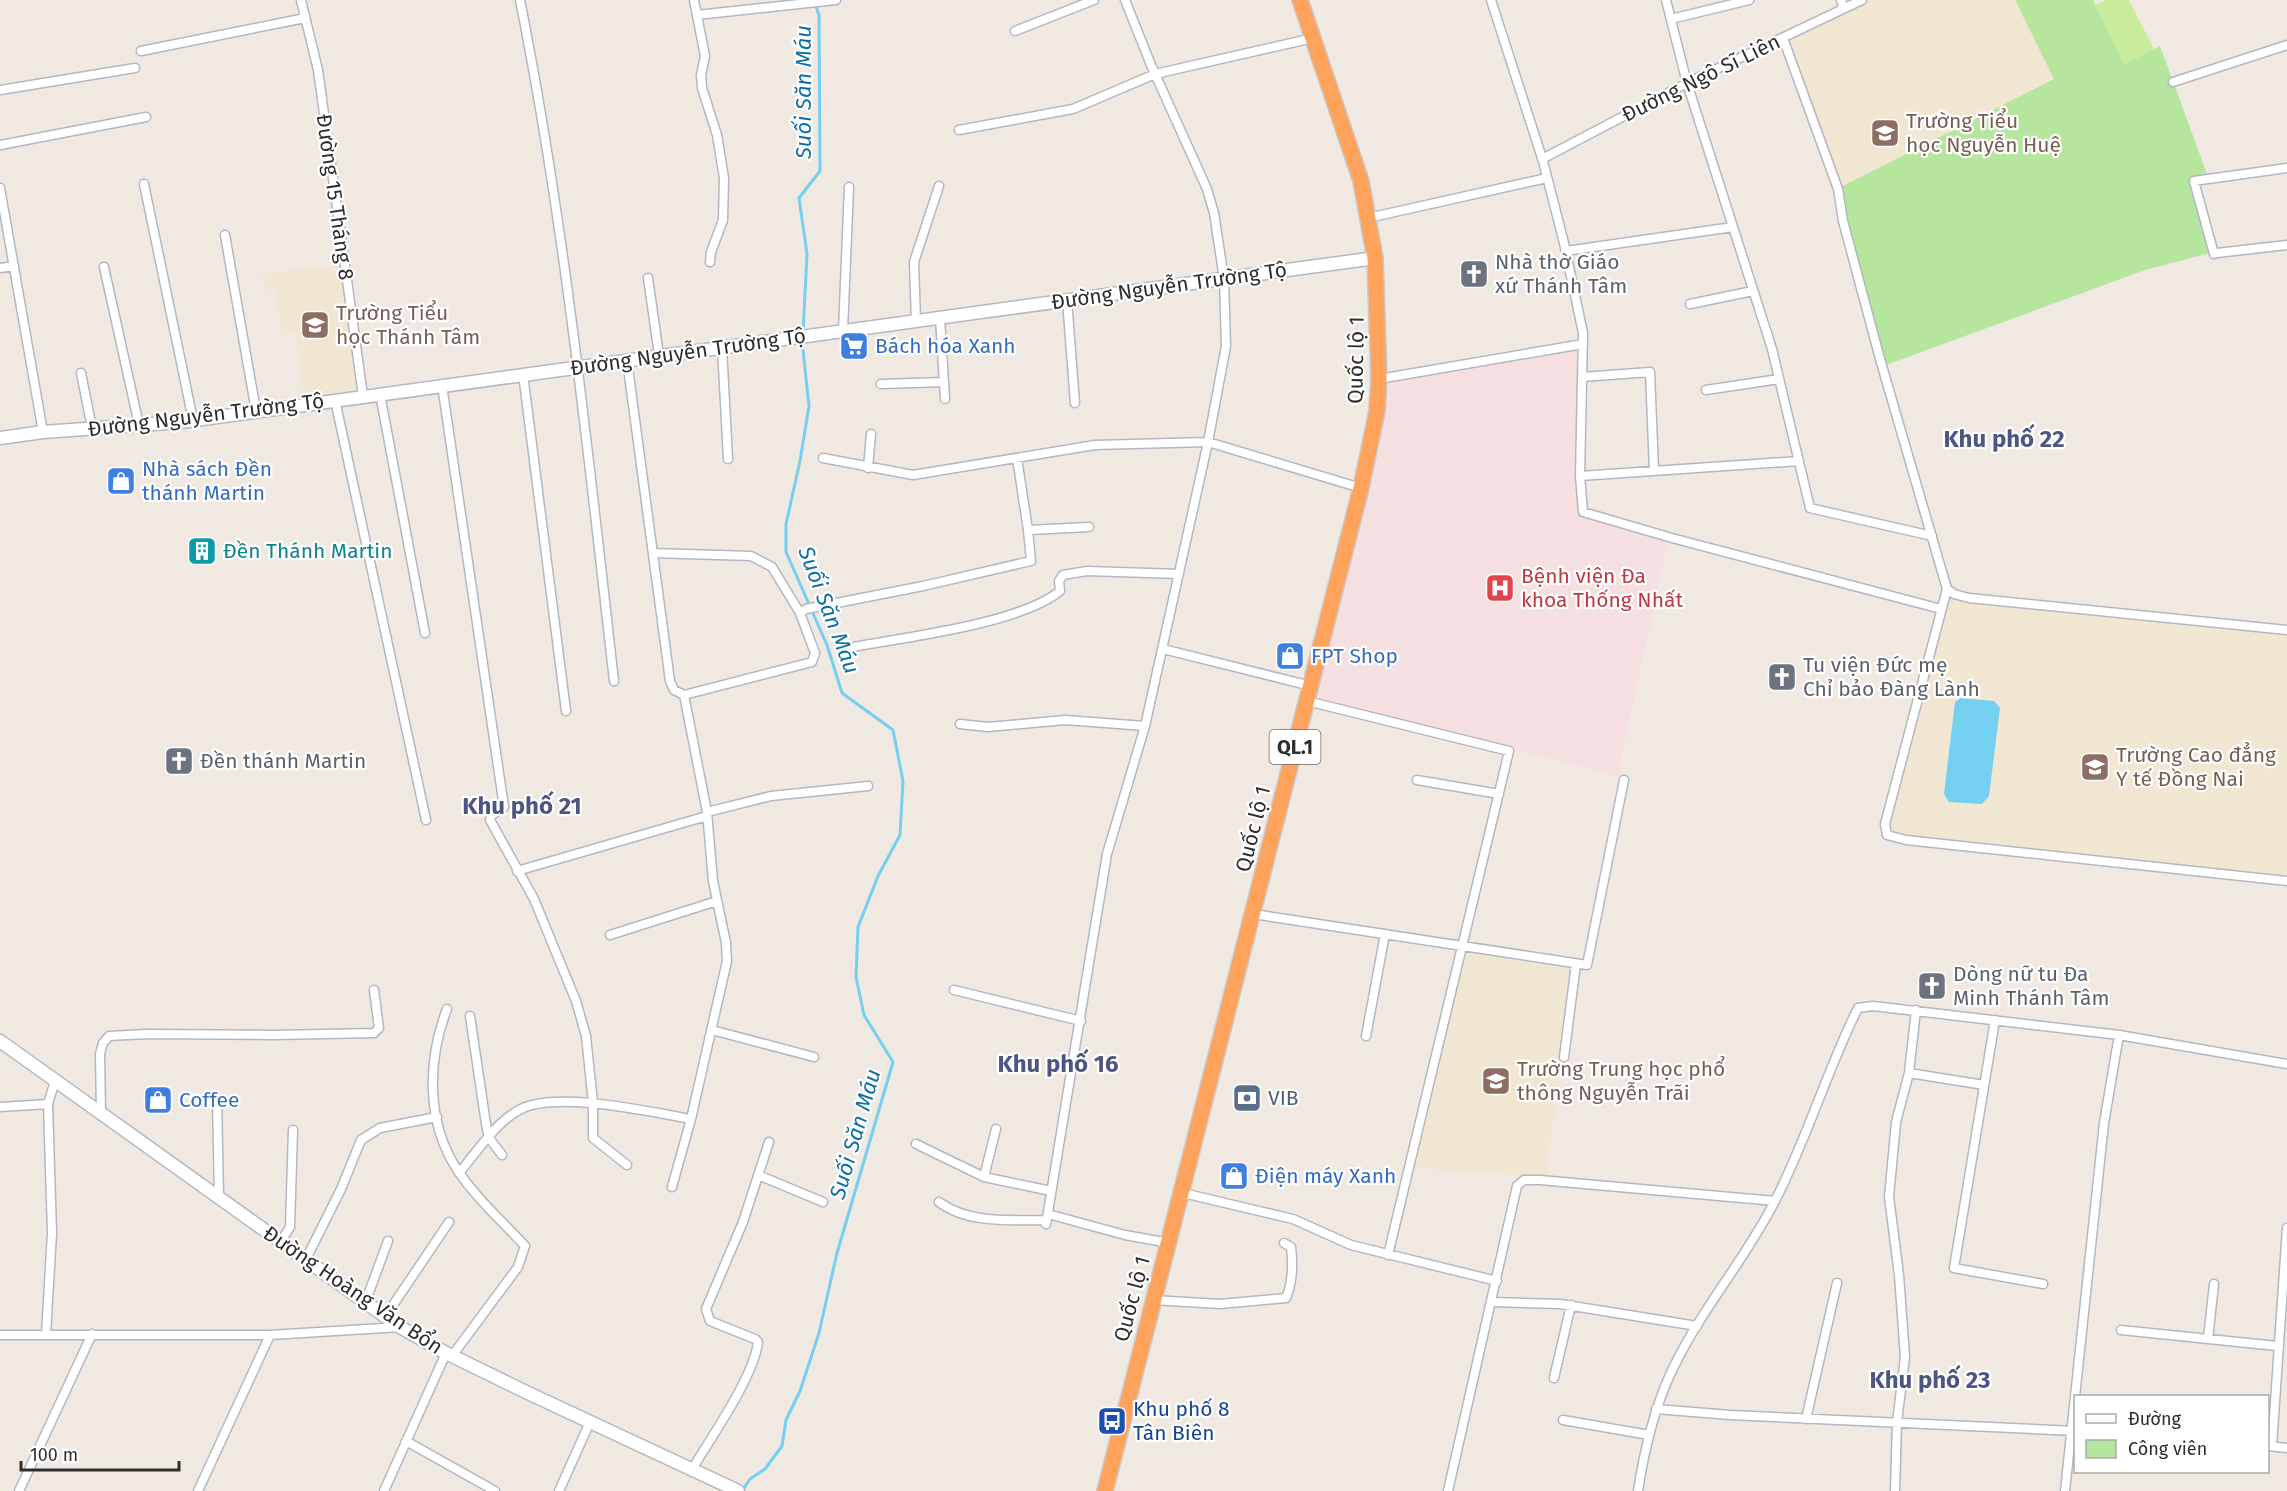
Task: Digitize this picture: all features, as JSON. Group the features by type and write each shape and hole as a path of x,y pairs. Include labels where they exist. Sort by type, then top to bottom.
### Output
{"highway":[{"name":"Quốc lộ 1","path":"1105,1491 1153,1300 1183,1194 1361,488 1377,411 1379,379 1375,258 1368,218 1361,181 1300,0"}],"main road":[{"name":"Đường Nguyễn Trường Tộ","path":"0,438 43,432 193,420 1375,258"},
{"name":"Đường Hoàng Văn Bổn","path":"0,1041 400,1327 449,1355 691,1471 736,1490"}],"street":[{"name":"Đường 15 Tháng 8","path":"301,0 318,70 363,396"},
{"path":"520,0 541,104 578,366 614,681"},
{"path":"694,0 705,56 701,75 702,88 717,135 724,178 723,220 711,252 711,262"},
{"path":"697,15 807,5 836,0"},
{"path":"1015,31 1094,0"},
{"path":"1047,1220 1107,854 1145,726 1208,442 1226,346 1224,279 1214,213 1207,189 1155,74 1125,0"},
{"path":"1491,0 1542,159 1566,251 1583,333 1580,476 1583,512 1683,541 1941,609"},
{"path":"1666,0 1687,83 1779,379 1810,508 1932,536"},
{"path":"1671,19 1749,0"},
{"name":"Đường Ngô Sĩ Liên","path":"1542,159 1687,83 1782,38 1843,4 1862,0"},
{"path":"141,51 305,18"},
{"path":"959,130 1073,109 1155,74 1313,38"},
{"path":"1782,38 1838,189 1843,221 1880,359 1947,589 1885,824 1887,835 1906,840 2287,881"},
{"path":"2173,82 2287,45"},
{"path":"0,90 135,68"},
{"path":"0,145 146,117"},
{"path":"2287,168 2194,181 2216,253 2287,245"},
{"path":"1368,218 1547,178"},
{"path":"144,184 193,420"},
{"path":"916,321 914,262 939,186"},
{"path":"843,331 849,187"},
{"path":"0,188 4,237 14,266 43,432"},
{"path":"1566,251 1733,227"},
{"path":"225,235 256,411"},
{"path":"0,268 14,266"},
{"path":"104,267 139,425"},
{"path":"648,278 659,355"},
{"path":"1689,304 1753,291"},
{"path":"1067,300 1075,403"},
{"path":"940,318 945,399"},
{"path":"1379,379 1583,344"},
{"path":"722,347 728,459"},
{"path":"627,360 670,681 674,690 684,695 812,662 815,653 803,611 772,567 750,555 653,553"},
{"path":"1582,378 1650,372 1654,471"},
{"path":"81,373 93,428"},
{"path":"523,374 566,711"},
{"path":"1706,390 1779,379"},
{"path":"881,384 944,382"},
{"path":"442,385 504,807 492,815 490,820 557,950 576,1001 586,1036 593,1103 593,1138 627,1165"},
{"path":"380,393 425,633"},
{"path":"335,400 426,820"},
{"path":"868,468 871,434"},
{"path":"823,458 913,475 1095,445 1208,442 1361,488"},
{"path":"803,611 1031,561 1017,458"},
{"path":"1580,476 1799,461"},
{"path":"1028,530 1089,527"},
{"path":"842,649 1000,619 1051,598 1060,591 1059,581 1063,575 1087,571 1179,574"},
{"path":"1947,589 1954,594 1969,598 2287,630"},
{"path":"1162,649 1509,751 1388,1255"},
{"path":"672,1187 691,1119 727,961 726,943 713,881 707,814 684,695"},
{"path":"960,724 988,727 1065,720 1145,726"},
{"path":"1417,780 1499,795"},
{"path":"1253,914 1588,964 1624,780"},
{"path":"517,871 771,796 868,786"},
{"path":"610,935 717,901"},
{"path":"1366,1036 1385,934"},
{"path":"1564,1057 1576,964"},
{"path":"101,1114 100,1054 103,1043 110,1036 374,1033 379,1026 374,990"},
{"path":"954,990 1081,1021"},
{"path":"1638,1491 1649,1435 1669,1375 1775,1201 1858,1008 1873,1005 2119,1035 2287,1064"},
{"path":"384,1491 449,1355 518,1267 525,1246 459,1173 441,1135 431,1086 434,1050 447,1009"},
{"path":"1895,1491 1897,1422 1905,1357 1899,1275 1889,1197 1896,1122 1909,1073 1916,1010"},
{"path":"470,1016 489,1138 502,1155"},
{"path":"1995,1020 1954,1268 2043,1284"},
{"path":"712,1030 814,1057"},
{"path":"2077,1395 2104,1123 2119,1035"},
{"path":"1909,1073 1984,1085"},
{"path":"46,1334 52,1233 48,1104 55,1081"},
{"path":"217,1097 219,1197"},
{"path":"459,1173 489,1138 516,1112 526,1106 593,1103 691,1119"},
{"path":"0,1107 48,1104"},
{"path":"305,1261 341,1189 361,1140 380,1128 437,1117"},
{"path":"984,1177 996,1129"},
{"path":"280,1243 290,1227 293,1130"},
{"path":"691,1471 743,1380 757,1348 755,1339 710,1321 706,1309 743,1222 769,1142"},
{"path":"916,1144 984,1177 1051,1191"},
{"path":"758,1174 823,1202"},
{"path":"1448,1491 1517,1186 1524,1180 1775,1201"},
{"path":"1183,1194 1293,1219 1351,1245 1497,1281"},
{"path":"939,1202 951,1211 965,1216 1047,1220 1168,1243"},
{"path":"385,1317 448,1222"},
{"path":"2287,1228 2270,1446 2287,1448"},
{"path":"365,1303 388,1241"},
{"path":"1153,1300 1220,1304 1286,1298 1293,1259 1291,1247 1284,1243"},
{"path":"1806,1419 1837,1283"},
{"path":"2208,1339 2214,1284"},
{"path":"1492,1302 1571,1305 1697,1326"},
{"path":"1554,1378 1571,1305"},
{"path":"0,1335 270,1335 400,1327"},
{"path":"2121,1330 2277,1346"},
{"path":"19,1491 92,1334"},
{"path":"198,1491 270,1335"},
{"path":"1656,1409 1806,1419 2073,1431 2065,1491"},
{"path":"1563,1420 1649,1435"},
{"path":"559,1491 590,1422"},
{"path":"406,1441 495,1491"}],"shaded area":[{"name":"Trường Tiểu học Nguyễn Huệ","path":"1871,0 2015,0 2054,79 1841,187 1787,40"},
{"name":"Trường Tiểu học Thánh Tâm","path":"341,266 358,390 304,398 295,333 281,335 276,289 264,290 262,273"},
{"name":"Bệnh viện Đa khoa Thống Nhất","path":"1579,348 1576,475 1579,513 1668,541 1621,759 1621,777 1314,699 1384,382"},
{"name":"Trường Cao đẳng Y tế Đồng Nai","path":"1949,595 2287,634 2287,878 1890,832 1889,824"},
{"name":"Trường Trung học phổ thông Nguyễn Trãi","path":"1466,950 1571,967 1547,1177 1413,1168"}],"green space":[{"path":"2015,0 2093,0 2124,64 2160,46 2207,174 2191,179 2190,186 2210,253 2145,270 1886,365 1847,220 1841,187 2054,79"},
{"path":"2106,0 2129,0 2154,49 2124,64 2095,5"}],"water":[{"path":"1961,698 1994,701 2000,708 1989,796 1982,804 1949,802 1944,794 1955,702"}],"waterway":[{"name":"Suối Săn Máu","path":"803,334 807,254 799,198 820,171 819,15 815,4"},
{"name":"Suối Săn Máu","path":"742,1491 750,1479 765,1469 782,1446 786,1420 800,1391 819,1333 837,1253 893,1062 864,1015 856,977 858,927 878,876 900,835 903,781 893,730 842,693 827,645 786,552 786,524 809,406 802,341"}],"place":[{"name":"Trường Tiểu học Nguyễn Huệ","path":"1885,133"},
{"name":"Nhà thờ Giáo xứ Thánh Tâm","path":"1474,274"},
{"name":"Trường Tiểu học Thánh Tâm","path":"315,325"},
{"name":"Bách hóa Xanh","path":"854,346"},
{"name":"Nhà sách Đền thánh Martin","path":"121,481"},
{"name":"Đền Thánh Martin","path":"202,551"},
{"name":"Bệnh viện Đa khoa Thống Nhất","path":"1500,588"},
{"name":"FPT Shop","path":"1290,656"},
{"name":"Tu viện Đức mẹ Chỉ bảo Đàng Lành","path":"1782,677"},
{"name":"Đền thánh Martin","path":"179,761"},
{"name":"Trường Cao đẳng Y tế Đồng Nai","path":"2095,767"},
{"name":"Dòng nữ tu Đa Minh Thánh Tâm","path":"1932,986"},
{"name":"Trường Trung học phổ thông Nguyễn Trãi","path":"1496,1081"},
{"name":"VIB","path":"1247,1098"},
{"name":"Coffee","path":"158,1100"},
{"name":"Điện máy Xanh","path":"1234,1176"},
{"name":"Khu phố 8 Tân Biên","path":"1112,1421"}],"district":[{"name":"Khu phố 22","path":"2004,439"},
{"name":"Khu phố 21","path":"522,806"},
{"name":"Khu phố 16","path":"1058,1064"},
{"name":"Khu phố 23","path":"1930,1380"}]}
